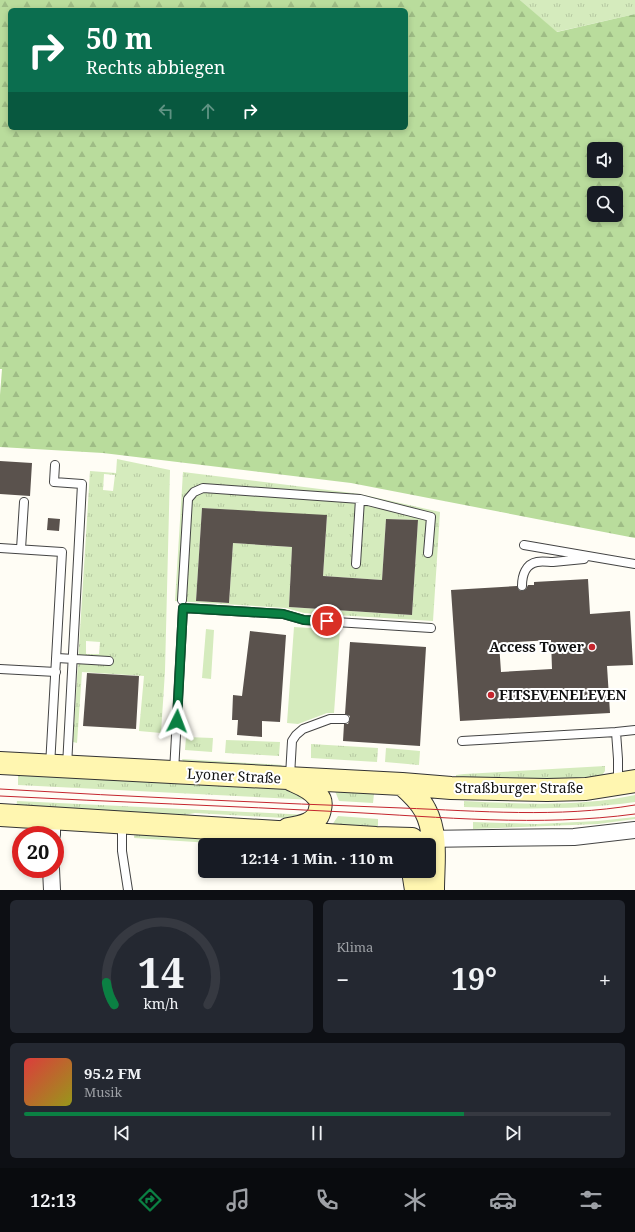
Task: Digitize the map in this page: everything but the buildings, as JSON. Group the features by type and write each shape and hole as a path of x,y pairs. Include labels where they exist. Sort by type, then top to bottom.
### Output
{"main road":[{"name":"Lyoner Straße","path":"0,763 402,784"},
{"path":"267,832 308,824 314,820 320,811 321,804 318,796 310,789 289,779"},
{"name":"Straßburger Straße","path":"402,784 451,788 555,790 586,789 627,783"},
{"path":"402,784 420,802 428,817 434,838"},
{"path":"412,838 414,816 416,808 420,802 435,793 451,788"},
{"path":"0,815 52,826 122,822 354,838"},
{"path":"414,878 416,890"},
{"path":"433,878 433,890"}],"street":[{"path":"436,839 574,837 635,830"},
{"path":"51,878 52,890"}],"lane":[{"path":"55,465 54,482 82,484 73,659 58,767"},
{"path":"182,600 188,499 194,492 203,488 360,499 430,517 428,552"},
{"path":"356,564 360,499"},
{"path":"21,549 24,502"},
{"path":"524,545 635,564"},
{"path":"0,548 62,552 56,658 58,767"},
{"path":"522,586 522,576 524,571 532,564 537,562 595,558"},
{"path":"174,773 183,608 283,614 304,620 431,628"},
{"path":"56,658 109,661"},
{"path":"0,669 56,672"},
{"path":"289,779 292,741 296,734 303,729 330,719 345,719"},
{"path":"462,741 635,730"},
{"path":"616,732 618,759 627,783"},
{"path":"122,822 122,851 128,890"}],"green space":[{"path":"0,0 520,0 557,32 635,14 635,538 351,483 103,453 0,447 0,395 2,369 0,369"},
{"path":"520,0 635,0 635,14 556,32"},
{"path":"117,459 170,470 165,671 161,733 139,731 144,676 82,672 77,743 73,742 90,471 116,473","holes":["104,474 115,475 113,491 103,490","86,641 100,642 99,654 86,654"]},
{"path":"183,472 360,494 440,512 433,621 304,613 286,608 175,601","holes":["202,508 327,516 323,576 382,580 386,519 418,520 412,615 289,607 292,547 233,543 229,603 196,601"]},
{"path":"294,627 340,630 334,713 327,713 298,724 287,723"},
{"path":"206,629 214,630 211,679 202,678"},
{"path":"186,737 213,738 212,752 185,750"},
{"path":"226,740 280,742 279,756 225,753"},
{"path":"311,744 378,748 377,762 311,758"},
{"path":"386,748 420,751 419,765 385,762"},
{"path":"182,759 282,765 278,771 185,765"},
{"path":"605,766 605,771 601,777 563,780 456,777 456,775 464,774"},
{"path":"18,772 303,789 314,800 18,785"},
{"path":"335,791 374,794 373,803 339,801"},
{"path":"635,795 635,802 614,805 571,808 464,807 464,801 550,804 614,799"},
{"path":"17,801 310,815 300,819 195,813 168,818 16,809"},
{"path":"338,816 378,819 378,831 332,825"},
{"path":"635,817 635,819 598,824 473,829 473,822 536,824 598,821"},
{"path":"135,833 218,838 198,838 198,842 134,838"}],"tram line":[{"path":"0,789 201,800 489,812 577,811 635,805"},
{"path":"0,796 490,820 563,820 635,814"}],"place":[{"name":"Access Tower","path":"592,647"},
{"name":"FITSEVENELEVEN","path":"491,695"}],"route":[{"path":"177,721 183,608 283,614 304,620 327,621"}]}
